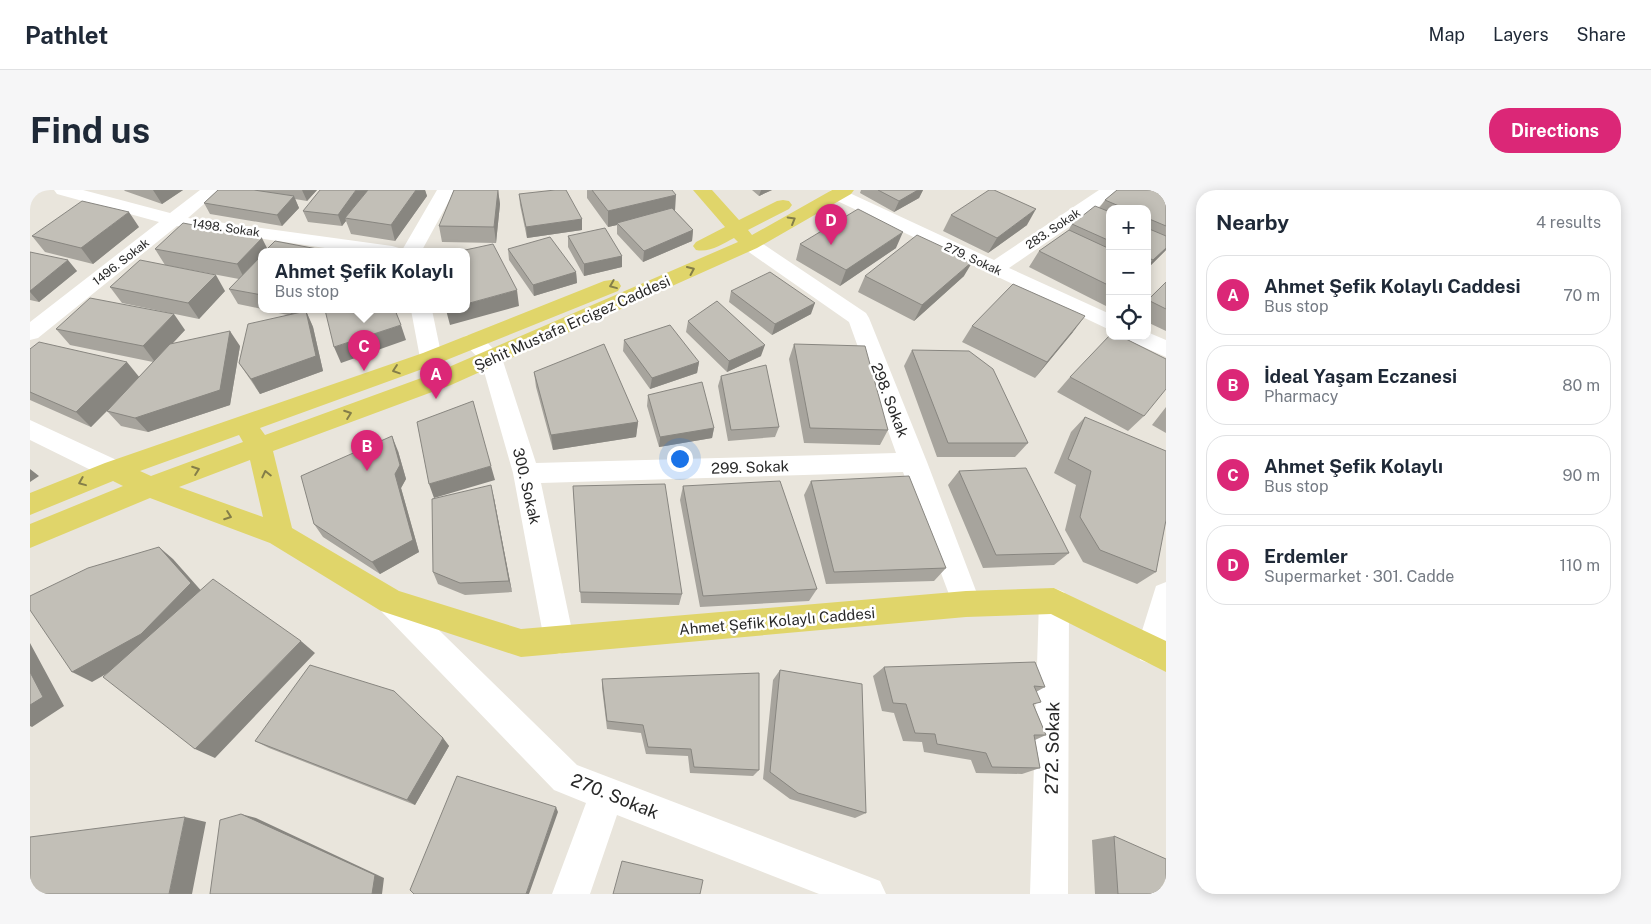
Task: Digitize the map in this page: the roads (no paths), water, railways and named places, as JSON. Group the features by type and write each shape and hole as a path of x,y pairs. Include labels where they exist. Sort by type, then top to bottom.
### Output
{"main road":[{"path":"702,190 743,236"},
{"path":"743,236 810,190"},
{"path":"743,236 841,192"},
{"name":"Şehit Mustafa Ercigez Caddesi","path":"30,536 150,487 443,379 482,350 743,236"},
{"name":"Şehit Mustafa Ercigez Caddesi","path":"30,504 114,470 431,358 482,350"},
{"path":"243,424 260,447 280,535"},
{"path":"114,470 150,487"},
{"name":"Ahmet Şefik Kolaylı Caddesi","path":"150,487 280,535 391,602 521,643 966,604 1054,602 1158,654"}],"street":[{"name":"1498. Sokak","path":"63,190 174,220 365,248"},
{"name":"1496. Sokak","path":"30,333 211,190"},
{"path":"413,248 446,190"},
{"name":"283. Sokak","path":"994,269 1111,190"},
{"name":"279. Sokak","path":"841,192 994,269 1106,321"},
{"name":"298. Sokak","path":"743,236 858,318 914,462 966,604"},
{"path":"422,313 431,358"},
{"path":"1147,340 1166,349"},
{"name":"300. Sokak","path":"482,350 526,473 559,640"},
{"path":"30,429 114,470"},
{"name":"299. Sokak","path":"526,473 914,462"},
{"path":"1158,654 1166,595"},
{"name":"270. Sokak","path":"391,602 566,778 867,894"},
{"name":"272. Sokak","path":"1049,894 1054,602"},
{"path":"571,894 607,793"}],"place":[{"name":"Erdemler","path":"831,245"},
{"name":"Ahmet Şefik Kolaylı","path":"364,371"},
{"name":"Ahmet Şefik Kolaylı Caddesi","path":"436,399"},
{"name":"İdeal Yaşam Eczanesi","path":"367,471"}]}
